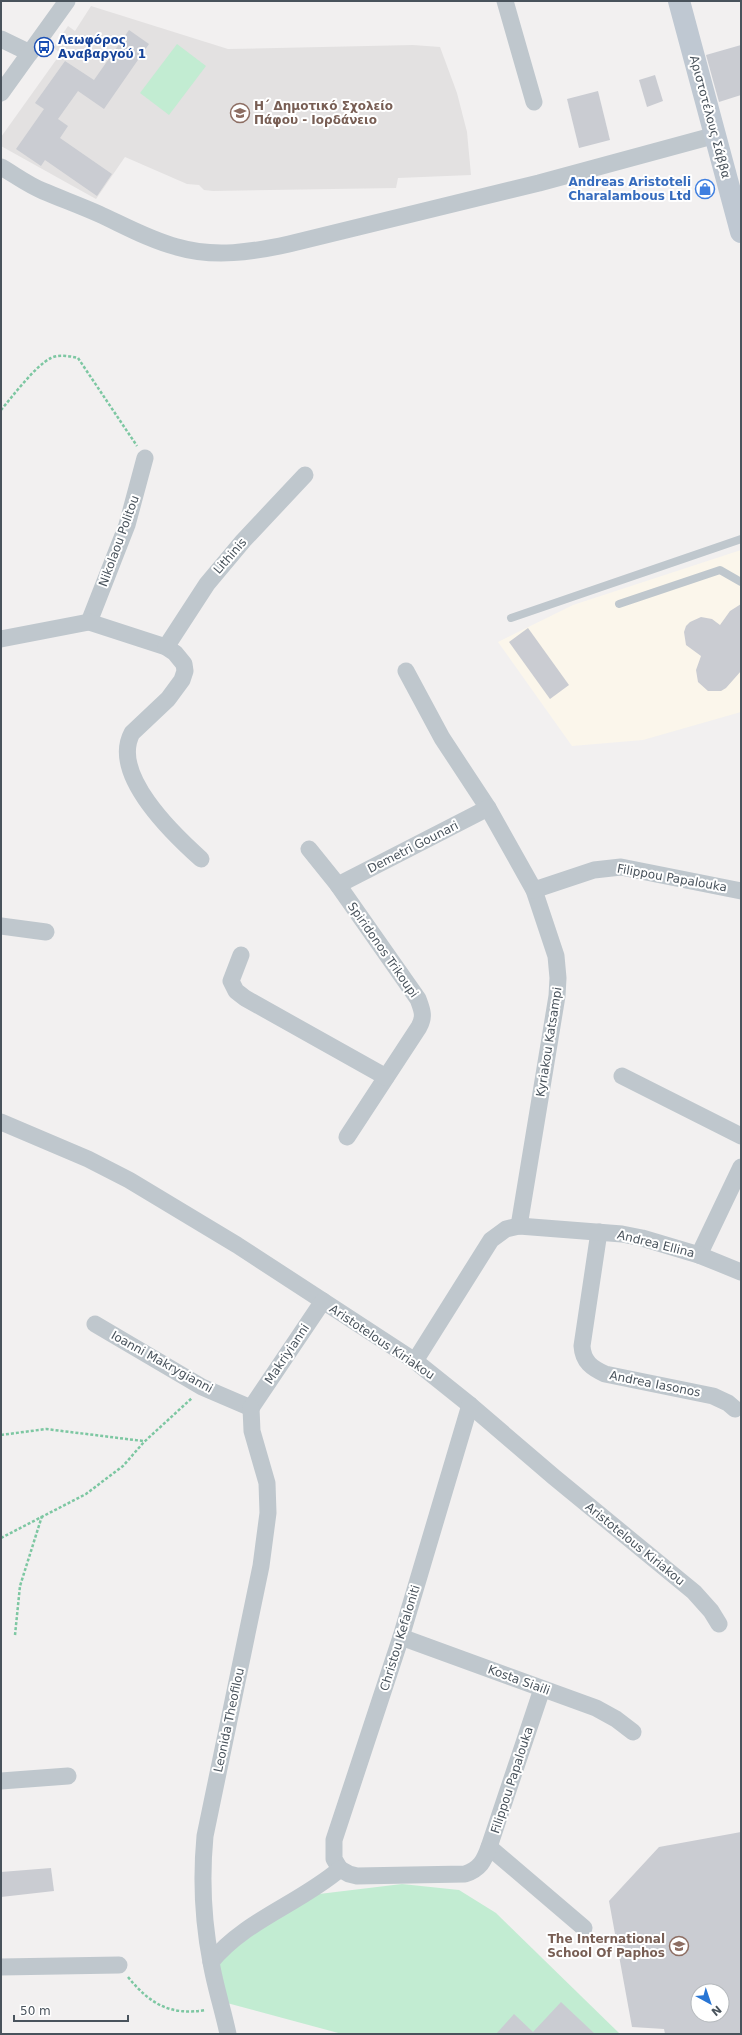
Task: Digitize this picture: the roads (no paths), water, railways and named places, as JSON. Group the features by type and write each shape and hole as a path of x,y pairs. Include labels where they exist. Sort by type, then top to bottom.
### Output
{"street":[{"path":"1,93 67,1"},
{"path":"505,1 534,102"},
{"name":"Αριστοτέλους Σάββα","path":"678,1 739,218"},
{"path":"1,39 30,52"},
{"path":"1,167 41,190 136,232 171,245 206,252 235,253 261,250 539,183 716,135"},
{"name":"Nikolaou Politou","path":"89,622 127,525 145,458"},
{"name":"Lithinis","path":"166,647 207,584 242,541 305,474"},
{"path":"1,639 89,622 166,647 181,658 185,671 182,680 168,699 132,733 126,749 127,759 142,794 174,834 201,859"},
{"name":"Kyriakou Katsampi","path":"406,671 442,738 488,808 534,890 556,956 558,978 519,1226"},
{"name":"Demetri Gounari","path":"338,885 488,808"},
{"name":"Spiridonos Trikoupi","path":"309,849 338,885 418,999 422,1010 423,1019 347,1137"},
{"name":"Filippou Papalouka","path":"534,890 594,870 621,867 741,891"},
{"path":"1,926 46,932"},
{"path":"241,955 231,981 236,991 245,998 386,1077"},
{"path":"622,1076 741,1136"},
{"name":"Aristotelous Kiriakou","path":"1,1122 88,1159 129,1180 323,1301 415,1361 470,1405 554,1478 694,1592 711,1611 719,1624"},
{"path":"699,1255 741,1167"},
{"path":"415,1361 491,1240 506,1229 519,1226"},
{"name":"Andrea Ellina","path":"519,1226 599,1232 642,1238 699,1255 741,1272"},
{"name":"Andrea Iasonos","path":"599,1232 582,1346 583,1354 587,1362 595,1370 605,1374 713,1396 728,1403 735,1409"},
{"name":"Makriyianni","path":"251,1408 323,1301"},
{"name":"Ioanni Makrygianni","path":"95,1324 202,1387 251,1408"},
{"name":"Christou Kefaloniti","path":"340,1869 334,1859 334,1840 401,1637 470,1405"},
{"name":"Leonida Theofilou","path":"228,2034 211,1962 203,1895 203,1860 205,1836 261,1566 268,1513 266,1483 252,1431 251,1408"},
{"name":"Kosta Siaili","path":"401,1637 596,1708 616,1719 633,1732"},
{"name":"Filippou Papalouka","path":"340,1869 357,1876 465,1874 477,1868 485,1860 490,1847 542,1688"},
{"path":"1,1781 68,1776"},
{"path":"490,1847 584,1928"},
{"path":"211,1962 219,1952 249,1928 266,1916 312,1891 340,1869"},
{"path":"1,1967 119,1965"}],"lane":[{"path":"511,618 741,539"},
{"path":"619,604 720,570 741,582"}],"place":[{"name":"Λεωφόρος Αναβαργού 1","path":"44,47"},
{"name":"Η΄ Δημοτικό Σχολείο Πάφου - Ιορδάνειο","path":"240,113"},
{"name":"Andreas Aristoteli Charalambous Ltd","path":"705,189"},
{"name":"The International School Of Paphos","path":"679,1946"}]}
